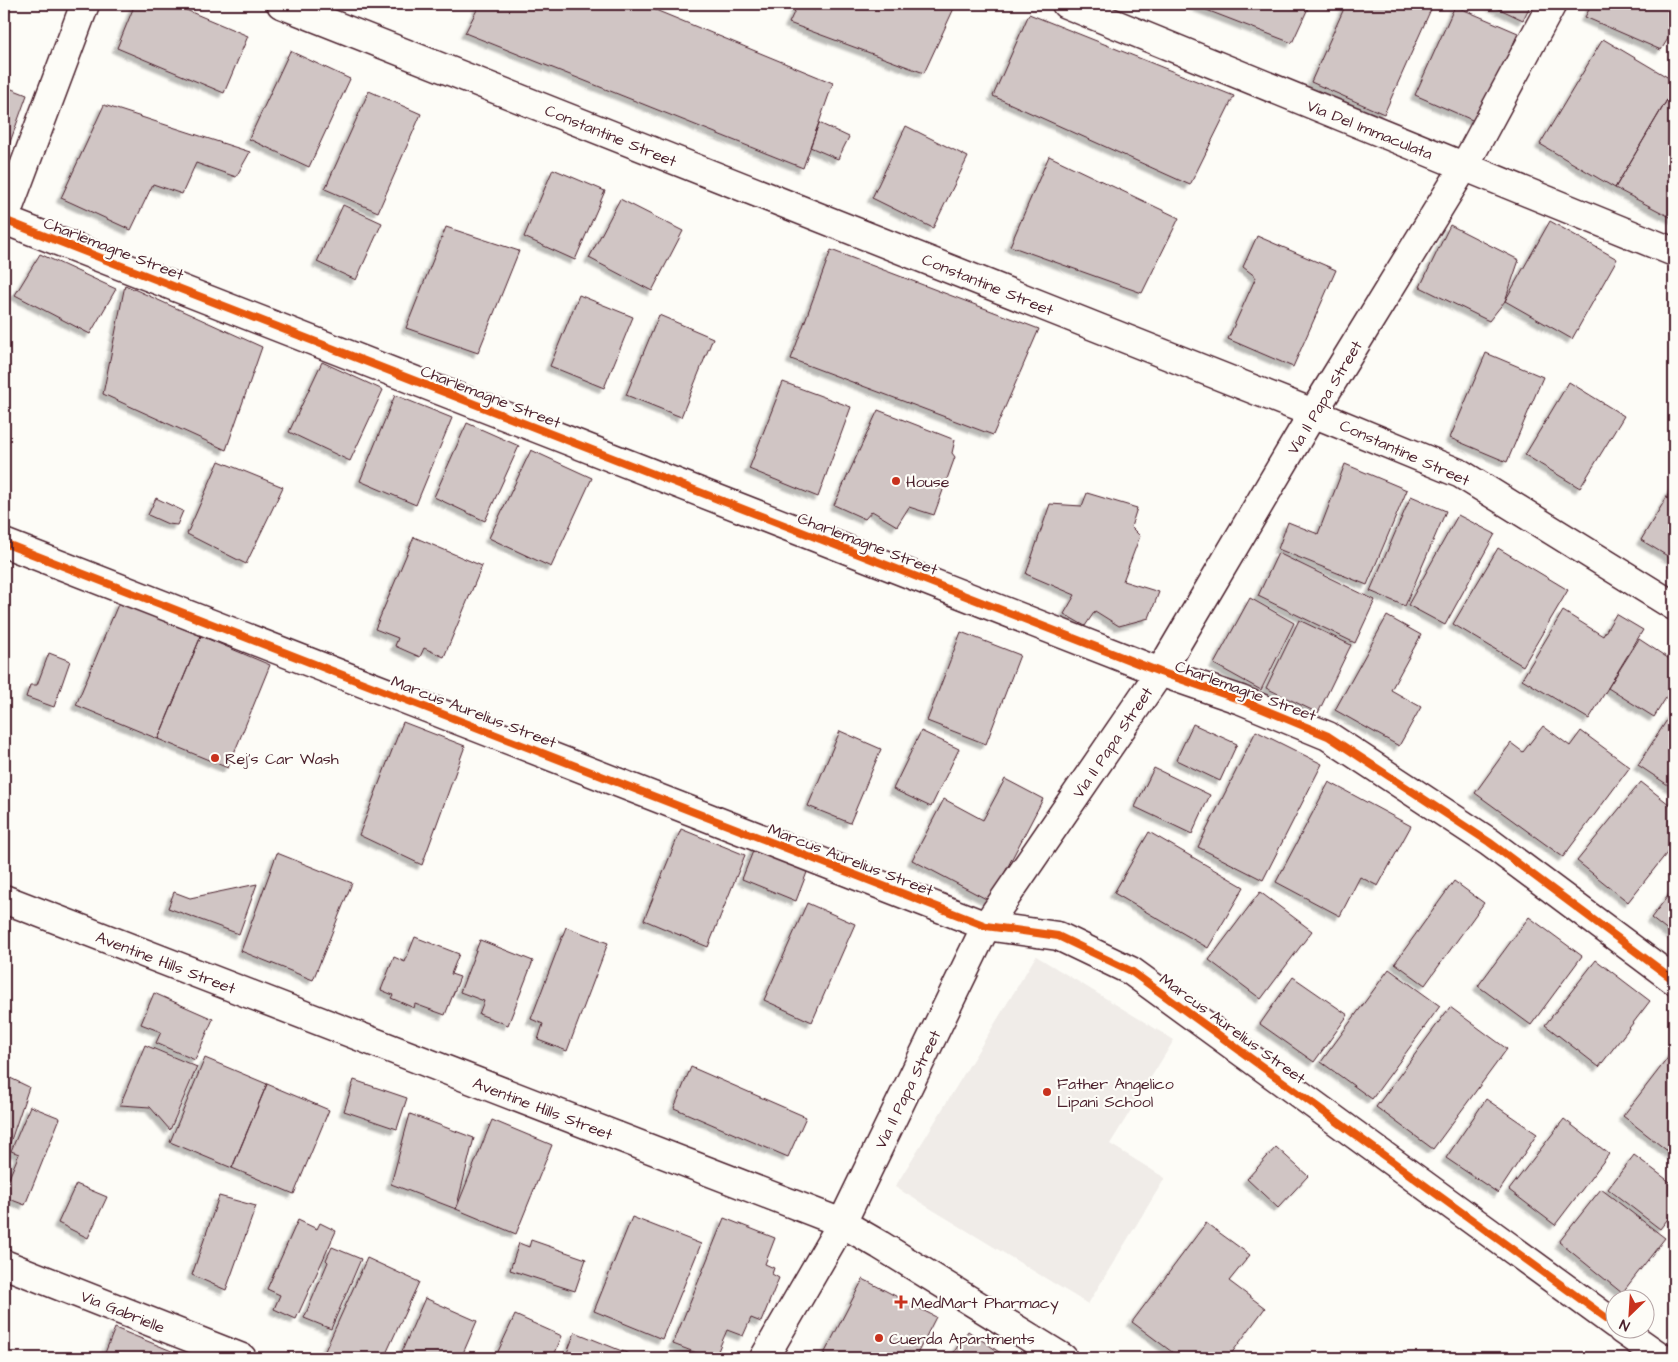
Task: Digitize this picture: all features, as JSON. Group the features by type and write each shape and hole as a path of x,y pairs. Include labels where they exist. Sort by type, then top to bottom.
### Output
{"street":[{"path":"4,220 85,4"},
{"name":"Constantine Street","path":"280,4 1314,413 1461,474 1674,606"},
{"name":"Via Del Immaculata","path":"1066,4 1464,168 1674,252"},
{"name":"Via Il Papa Street","path":"764,1358 842,1223 986,926 1160,672 1314,413 1464,168 1552,4"},
{"name":"Charlemagne Street","path":"4,220 1160,672 1241,700 1328,736 1488,842 1674,980"},
{"name":"Marcus Aurelius Street","path":"4,543 986,926 1058,936 1131,970 1606,1318"},
{"name":"Aventine Hills Street","path":"4,899 842,1223 1063,1358"},
{"name":"Via Gabrielle","path":"4,1264 242,1358"},
{"path":"1636,1340 1662,1358"}],"shaded area":[{"name":"Father Angelico Lipani School","path":"1036,956 1174,1040 1110,1144 1165,1178 1088,1304 895,1187"}],"building":[{"path":"135,4 172,4 248,36 224,93 117,48"},
{"path":"480,4 641,4 833,83 803,168 465,33"},
{"path":"798,4 956,4 924,73 789,23"},
{"path":"1191,4 1310,4 1292,43"},
{"path":"1346,4 1426,4 1432,7 1384,114 1311,82"},
{"path":"1489,4 1531,4 1523,20"},
{"path":"1592,4 1674,4 1674,29 1661,50 1585,17"},
{"path":"1455,6 1518,33 1479,123 1415,95"},
{"path":"1029,14 1234,96 1190,185 993,96"},
{"path":"1603,39 1674,81 1674,88 1615,188 1540,144"},
{"path":"290,51 350,79 309,167 249,139"},
{"path":"4,86 27,95 4,159"},
{"path":"1674,88 1674,219 1615,188"},
{"path":"369,91 421,114 378,212 325,189"},
{"path":"104,105 250,152 236,177 196,163 182,194 153,184 131,230 61,198"},
{"path":"819,123 849,137 838,159 810,147"},
{"path":"906,126 968,157 933,228 872,198"},
{"path":"1049,156 1179,218 1142,293 1010,246"},
{"path":"553,169 605,191 575,260 524,237"},
{"path":"620,199 683,231 652,291 589,258"},
{"path":"343,205 382,223 356,280 317,262"},
{"path":"1550,221 1617,259 1572,339 1505,301"},
{"path":"1450,225 1519,260 1505,301 1489,321 1420,287"},
{"path":"446,227 519,251 478,353 406,328"},
{"path":"1257,236 1336,270 1293,367 1228,339 1256,277 1243,267"},
{"path":"831,250 1039,329 993,435 791,359"},
{"path":"40,254 116,289 90,334 15,295"},
{"path":"125,285 262,347 226,450 103,394"},
{"path":"579,295 633,317 604,388 550,366"},
{"path":"659,315 713,338 681,417 626,395"},
{"path":"1486,353 1543,377 1507,462 1450,438"},
{"path":"322,362 383,390 350,461 289,432"},
{"path":"783,382 851,407 818,497 749,469"},
{"path":"1569,382 1624,416 1580,488 1525,455"},
{"path":"395,395 452,418 416,505 360,481"},
{"name":"House","path":"878,410 955,440 952,453 955,457 934,515 909,507 897,526 872,511 865,519 834,505"},
{"path":"467,423 519,446 485,521 434,497"},
{"path":"531,450 592,478 551,567 489,538"},
{"path":"219,461 283,487 246,564 187,534"},
{"path":"1345,464 1407,490 1367,585 1278,549 1288,522 1318,534"},
{"path":"1674,485 1674,560 1641,540"},
{"path":"1087,493 1137,508 1131,527 1140,536 1123,581 1159,592 1149,618 1119,626 1095,611 1085,626 1064,614 1075,595 1026,574 1050,504 1082,506"},
{"path":"1411,496 1446,511 1405,606 1370,591"},
{"path":"156,498 183,511 177,525 168,524 148,515"},
{"path":"1458,515 1495,534 1445,625 1408,605"},
{"path":"414,537 482,566 444,657 424,648 420,657 395,646 398,638 375,629"},
{"path":"1498,548 1568,590 1523,666 1453,624"},
{"path":"1278,553 1375,600 1355,643 1258,596"},
{"path":"1250,598 1294,623 1261,690 1214,664"},
{"path":"119,602 201,636 158,739 76,705"},
{"path":"1563,611 1603,636 1616,614 1643,630 1589,719 1522,679"},
{"path":"1387,616 1421,635 1391,690 1421,707 1399,746 1335,710"},
{"path":"1299,620 1351,645 1318,713 1266,688"},
{"path":"961,632 1020,655 986,744 927,721"},
{"path":"201,636 270,665 228,768 158,739"},
{"path":"1639,639 1674,662 1674,685 1654,717 1608,688"},
{"path":"49,653 70,661 54,707 26,697 30,685 37,685"},
{"path":"1674,709 1674,789 1638,765"},
{"path":"403,722 465,746 422,865 359,835"},
{"path":"1193,724 1237,744 1220,781 1176,760"},
{"path":"1543,726 1570,746 1581,731 1630,767 1563,857 1475,793 1511,743 1523,752"},
{"path":"840,731 881,749 850,823 808,806"},
{"path":"921,731 959,749 931,807 893,789"},
{"path":"1256,731 1322,764 1263,880 1198,847"},
{"path":"1154,768 1210,795 1192,834 1135,807"},
{"path":"1005,779 1043,799 990,901 912,860 944,799 983,820"},
{"path":"1329,782 1411,826 1378,886 1360,877 1340,916 1276,882"},
{"path":"1641,782 1674,808 1674,844 1628,902 1577,861"},
{"path":"681,829 745,855 708,947 644,920"},
{"path":"1149,832 1244,887 1208,948 1114,893"},
{"path":"757,841 811,862 796,901 742,879"},
{"path":"277,853 352,883 313,980 241,951"},
{"path":"1454,881 1484,903 1425,985 1395,963"},
{"path":"257,884 239,934 168,908 174,892 190,898"},
{"path":"1674,888 1674,936 1651,918"},
{"path":"1260,892 1312,931 1261,999 1209,960"},
{"path":"807,903 855,924 812,1022 764,1000"},
{"path":"1529,917 1582,956 1531,1025 1478,986"},
{"path":"566,927 608,943 567,1051 538,1040 543,1024 531,1019"},
{"path":"415,937 459,954 451,974 460,977 445,1015 415,1004 414,1008 391,998 393,995 381,990 394,957 405,962"},
{"path":"480,940 533,961 508,1025 479,1014 484,1001 460,992"},
{"path":"1596,960 1650,1001 1599,1067 1545,1025"},
{"path":"1389,969 1440,1006 1372,1099 1321,1062"},
{"path":"1293,977 1348,1015 1314,1062 1260,1024"},
{"path":"154,993 213,1019 195,1060 156,1043 161,1032 141,1024"},
{"path":"1450,1007 1507,1049 1433,1149 1376,1107"},
{"path":"145,1045 197,1067 170,1130 150,1107 120,1105"},
{"path":"1674,1050 1674,1156 1623,1116"},
{"path":"205,1058 267,1084 232,1168 170,1142"},
{"path":"691,1067 806,1117 788,1157 674,1108"},
{"path":"4,1075 29,1087 4,1161"},
{"path":"354,1080 407,1098 397,1129 344,1111"},
{"path":"267,1084 329,1110 294,1194 232,1168"},
{"path":"1486,1099 1537,1134 1498,1193 1446,1158"},
{"path":"30,1106 60,1118 25,1205 4,1197 4,1190 19,1154 11,1151"},
{"path":"410,1114 474,1138 456,1209 391,1184"},
{"path":"1564,1119 1609,1154 1555,1225 1509,1190"},
{"path":"492,1120 552,1145 516,1234 456,1209"},
{"path":"1276,1147 1308,1176 1278,1208 1247,1179"},
{"path":"1634,1155 1674,1185 1674,1211 1660,1229 1608,1189"},
{"path":"76,1184 107,1197 88,1238 58,1223"},
{"path":"1601,1189 1665,1238 1624,1290 1618,1290 1559,1242"},
{"path":"219,1196 256,1206 226,1290 192,1275"},
{"path":"632,1217 701,1244 662,1339 594,1311"},
{"path":"724,1218 775,1238 765,1264 774,1268 772,1274 779,1278 761,1322 751,1318 743,1336 727,1330 715,1358 710,1358 673,1344"},
{"path":"298,1220 317,1229 320,1223 336,1231 296,1319 274,1309 280,1295 267,1289"},
{"path":"1206,1223 1250,1255 1229,1281 1265,1308 1228,1358 1180,1358 1132,1322"},
{"path":"531,1240 586,1259 575,1291 510,1270 519,1243 529,1247"},
{"path":"332,1247 361,1259 331,1329 304,1318 328,1262 326,1260"},
{"path":"367,1258 419,1282 384,1358 335,1358 324,1353"},
{"name":"Cuerda Apartments","path":"863,1279 936,1317 915,1358 822,1358"},
{"path":"425,1298 477,1321 461,1358 399,1358"},
{"path":"515,1315 562,1336 553,1358 495,1358"},
{"path":"115,1328 184,1356 183,1358 103,1358"},
{"path":"968,1331 1008,1358 950,1358"},
{"path":"575,1332 639,1358 565,1358"}],"cycle path":[{"path":"4,220 1160,672 1241,700 1328,736 1489,842 1674,980"},
{"path":"4,543 986,926 1058,936 1131,971 1606,1318"}],"place":[{"name":"House","path":"896,481"},
{"name":"Rej's Car Wash","path":"215,758"},
{"name":"Father Angelico Lipani School","path":"1047,1092"},
{"name":"MedMart Pharmacy","path":"901,1302"},
{"name":"Cuerda Apartments","path":"879,1338"}]}
